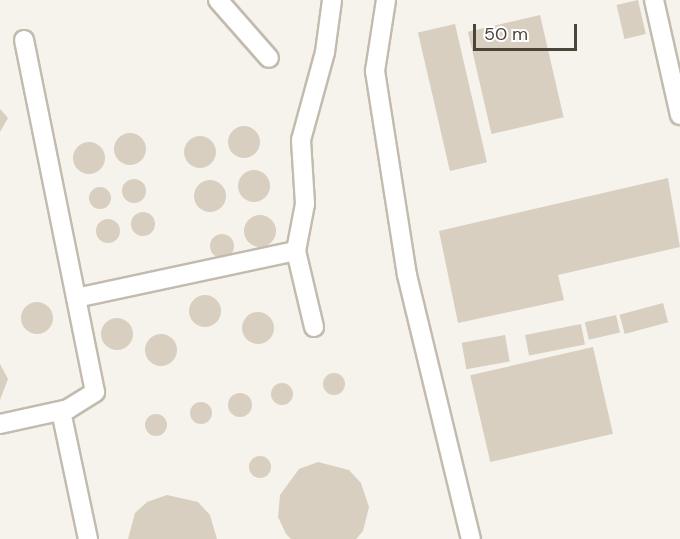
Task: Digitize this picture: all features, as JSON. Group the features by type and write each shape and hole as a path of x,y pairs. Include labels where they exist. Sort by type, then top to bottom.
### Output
{"lane":[{"path":"218,0 269,58"},
{"path":"314,327 296,251 305,204 301,140 326,52 332,0"},
{"path":"386,0 375,71 407,275 471,539"},
{"path":"654,0 680,115"},
{"path":"0,424 61,411 95,392 24,40"},
{"path":"76,298 296,251"},
{"path":"61,411 88,539"}],"building":[{"path":"638,0 646,34 624,39 617,5"},
{"path":"540,15 564,117 492,134 468,32"},
{"path":"455,24 487,162 450,171 418,33"},
{"path":"0,109 8,118 0,132"},
{"path":"244,126 255,131 260,142 255,153 244,158 233,153 228,142 233,131"},
{"path":"130,133 141,138 146,149 141,160 130,165 119,160 114,149 119,138"},
{"path":"200,136 211,141 216,152 211,163 200,168 189,163 184,152 189,141"},
{"path":"89,142 100,147 105,158 100,169 89,174 78,169 73,158 78,147"},
{"path":"254,170 265,175 270,186 265,197 254,202 243,197 238,186 243,175"},
{"path":"668,178 680,247 558,275 564,300 458,323 439,231"},
{"path":"134,179 142,183 146,191 142,199 134,203 126,199 122,191 126,183"},
{"path":"210,180 221,185 226,196 221,207 210,212 199,207 194,196 199,185"},
{"path":"96,187 104,187 111,194 111,202 104,209 96,209 89,202 89,194"},
{"path":"143,212 151,216 155,224 151,232 143,236 135,232 131,224 135,216"},
{"path":"260,215 271,220 276,231 271,242 260,247 249,242 244,231 249,220"},
{"path":"108,219 116,223 120,231 116,239 108,243 100,239 96,231 100,223"},
{"path":"222,234 230,238 234,246 230,254 222,258 214,254 210,246 214,238"},
{"path":"205,295 216,300 221,311 216,322 205,327 194,322 189,311 194,300"},
{"path":"37,302 48,307 53,318 48,329 37,334 26,329 21,318 26,307"},
{"path":"663,303 668,322 625,334 620,315"},
{"path":"258,312 269,317 274,328 269,339 258,344 247,339 242,328 247,317"},
{"path":"616,315 620,333 589,340 585,322"},
{"path":"117,318 128,323 133,334 128,345 117,350 106,345 101,334 106,323"},
{"path":"581,324 585,345 529,355 525,335"},
{"path":"161,334 172,339 177,350 172,361 161,366 150,361 145,350 150,339"},
{"path":"505,335 510,362 466,369 462,343"},
{"path":"593,347 613,434 490,462 470,375"},
{"path":"0,364 8,379 0,400"},
{"path":"330,373 338,373 345,380 345,388 338,395 330,395 323,388 323,380"},
{"path":"278,383 286,383 293,390 293,398 286,405 278,405 271,398 271,390"},
{"path":"240,393 248,397 252,405 248,413 240,417 232,413 228,405 232,397"},
{"path":"197,402 205,402 212,409 212,417 205,424 197,424 190,417 190,409"},
{"path":"152,414 160,414 167,421 167,429 160,436 152,436 145,429 145,421"},
{"path":"256,456 264,456 271,463 271,471 264,478 256,478 249,471 249,463"},
{"path":"318,462 349,470 361,483 369,507 363,531 356,539 291,539 286,534 278,517 280,495 299,469"},
{"path":"167,495 198,502 210,515 217,539 128,539 135,513 147,502"}]}
